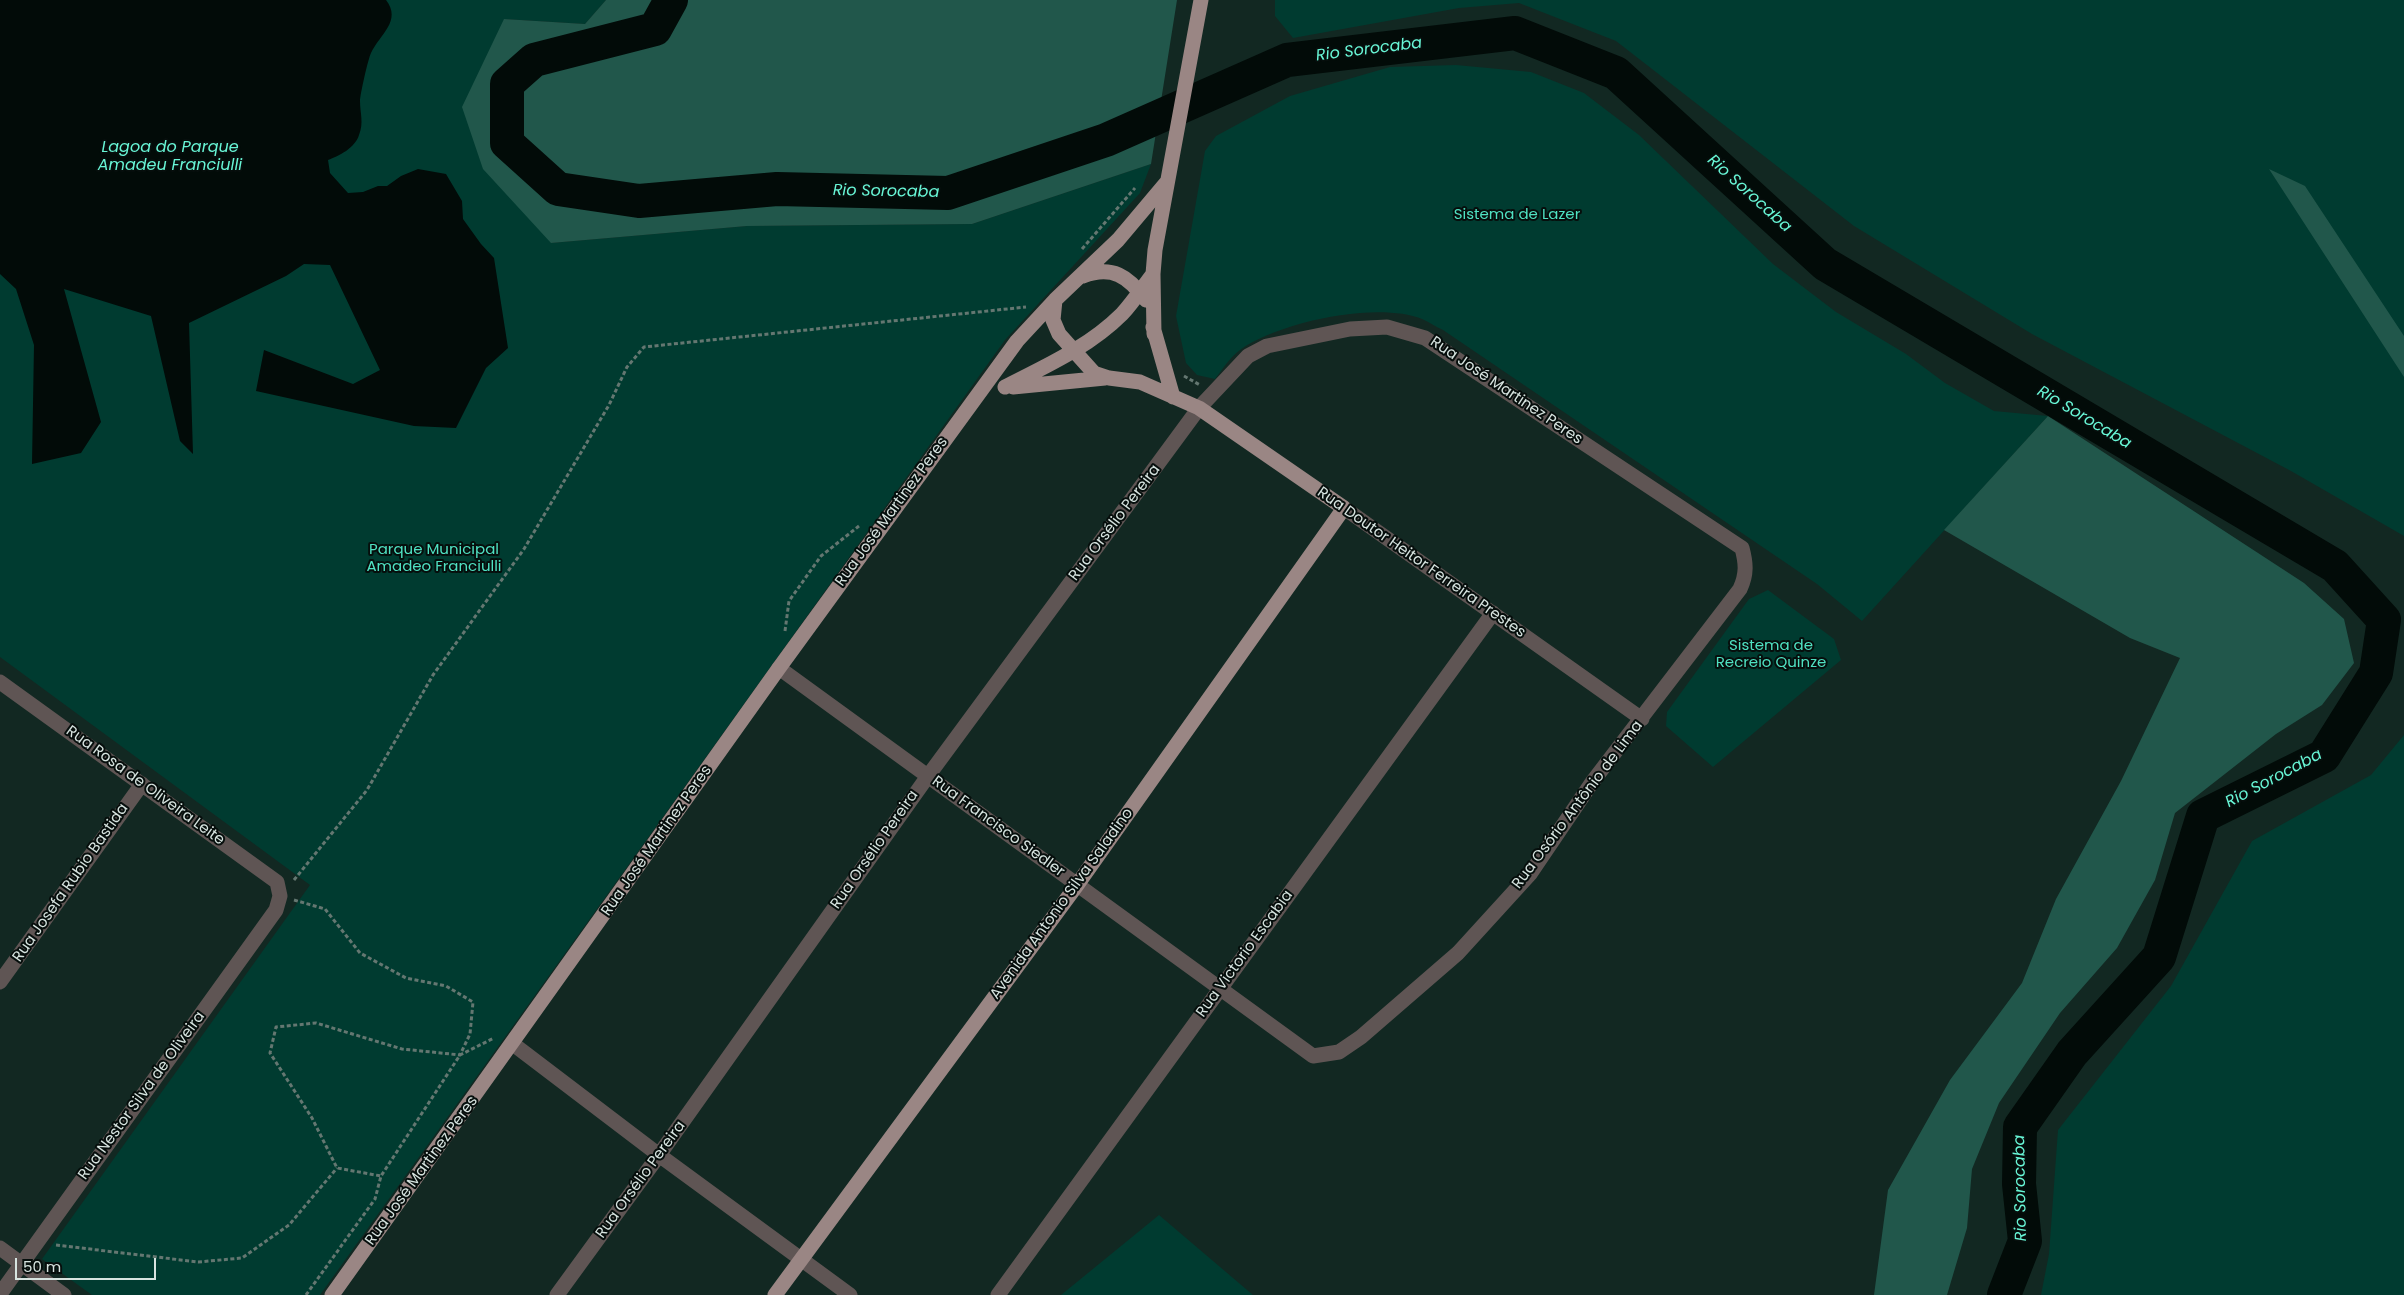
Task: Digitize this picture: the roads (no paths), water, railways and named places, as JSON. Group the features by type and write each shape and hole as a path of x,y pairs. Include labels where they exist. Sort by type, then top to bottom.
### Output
{"main road":[{"path":"1154,334 1153,274 1167,176 1201,0"},
{"name":"Rua José Martinez Peres","path":"332,1295 982,387 1017,341 1055,300 1118,240 1167,176"},
{"path":"1080,277 1096,271 1106,271 1122,276 1140,291 1146,300 1173,397"},
{"path":"1005,388 1073,352 1122,314 1153,274"},
{"path":"1055,300 1053,320 1059,334 1073,352 1094,373 1108,378 1140,382 1198,408"},
{"path":"982,387 1005,388 1108,378"},
{"name":"Rua Doutor Heitor Ferreira Prestes","path":"1198,408 1344,508"},
{"name":"Avenida Antonio Silva Saladino","path":"775,1295 1077,885 1344,508"}],"street":[{"name":"Rua José Martinez Peres","path":"1198,408 1248,356 1267,346 1350,328 1388,327 1425,338 1742,548"},
{"name":"Rua Orsélio Pereira","path":"557,1295 659,1155 928,776 1198,408"},
{"name":"Rua Doutor Heitor Ferreira Prestes","path":"1344,508 1642,719"},
{"name":"Rua Osório Antônio de Lima","path":"1313,1056 1339,1052 1361,1037 1458,953 1530,874 1593,781 1740,589 1745,580 1746,564 1742,548"},
{"name":"Rua Victorio Escabia","path":"998,1295 1493,613"},
{"name":"Rua Francisco Siedler","path":"779,668 1313,1056"},
{"name":"Rua Rosa de Oliveira Leite","path":"0,682 277,882 280,896"},
{"name":"Rua Josefa Rubio Bastida","path":"0,982 142,784"},
{"name":"Rua Nestor Silva de Oliveira","path":"0,1294 276,910 280,896"},
{"path":"513,1044 659,1155 850,1295"},
{"path":"0,1248 64,1295"}],"water":[{"name":"Lagoa do Parque Amadeu Franciulli","path":"0,0 386,0 392,14 391,21 371,53 368,62 360,97 362,122 360,131 357,140 350,148 328,160 330,173 348,193 363,192 378,186 387,186 401,176 418,169 446,174 462,201 463,219 494,258 508,348 486,368 456,428 414,426 256,391 264,350 353,384 380,370 330,265 304,264 286,276 189,323 193,454 180,441 151,316 64,289 101,422 81,453 32,464 34,345 16,289 0,274"}],"waterway":[{"name":"Rio Sorocaba","path":"671,0 655,29 534,60 507,84 507,143 558,189 639,201 777,189 948,193 1106,140 1287,60 1515,33 1616,73 1825,264 2335,566 2384,620 2376,673 2324,756 2203,816 2159,957 2072,1053 2020,1127 2019,1184 2025,1241 2004,1295"}],"park label":[{"name":"Sistema de Lazer","path":"1517,215"},
{"name":"Parque Municipal Amadeo Franciulli","path":"434,558"},
{"name":"Sistema de Recreio Quinze","path":"1771,654"}]}
